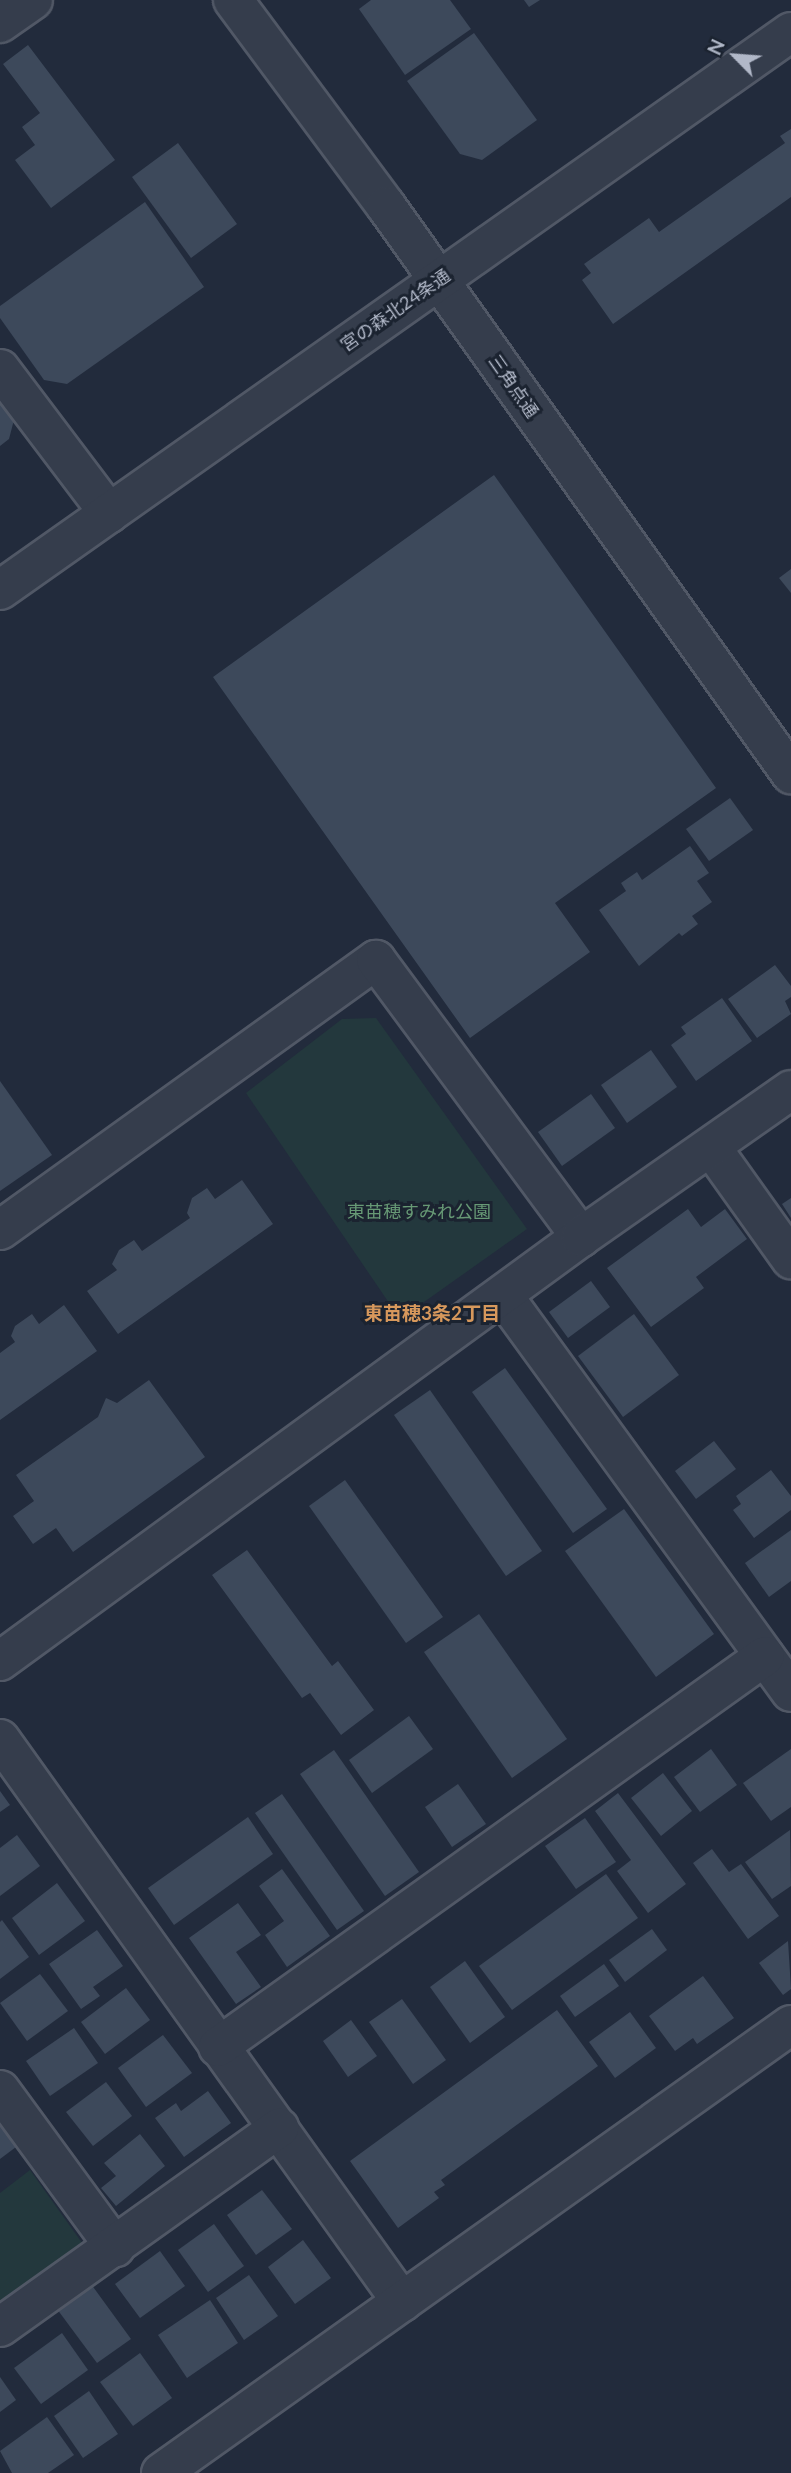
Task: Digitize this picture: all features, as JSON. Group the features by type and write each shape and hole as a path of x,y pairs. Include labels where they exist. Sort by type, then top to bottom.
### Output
{"street":[{"path":"0,23 33,0"},
{"name":"三角点通","path":"233,0 439,280 791,774"},
{"name":"宮の森北24条通","path":"0,590 791,32"},
{"path":"0,369 109,513"},
{"path":"0,1230 376,960 581,1237"},
{"path":"0,1661 504,1297 581,1237 791,1090"},
{"path":"711,1147 791,1259"},
{"path":"504,1297 791,1692"},
{"path":"218,2047 765,1656"},
{"path":"0,1740 402,2302"},
{"path":"161,2473 791,2025"},
{"path":"0,2090 115,2247"},
{"path":"0,2327 279,2128"}],"green space":[{"name":"東苗穂すみれ公園","path":"376,1018 527,1229 400,1319 246,1093 342,1019"},
{"path":"30,2170 85,2247 0,2309 0,2193"}],"building":[{"path":"371,0 450,0 471,29 405,75 359,9"},
{"path":"524,0 540,0 529,7"},
{"path":"474,33 537,120 482,160 460,154 407,81"},
{"path":"28,45 115,160 51,208 15,160 35,145 22,127 40,113 3,64"},
{"path":"791,129 791,197 613,324 582,280 591,273 584,264 649,218 659,232 785,143 780,136"},
{"path":"178,143 237,224 191,258 132,177"},
{"path":"145,202 204,287 67,384 44,380 0,318 0,306"},
{"path":"0,395 15,416 9,439 0,446"},
{"path":"494,475 716,788 555,903 590,952 470,1038 213,677"},
{"path":"791,569 791,593 779,578"},
{"path":"730,798 753,830 709,861 686,829"},
{"path":"690,846 709,873 697,881 712,902 692,916 698,924 682,936 679,933 639,966 599,910 626,891 621,883 637,872 642,880"},
{"path":"775,965 791,986 791,997 785,1001 791,1014 757,1038 728,999"},
{"path":"722,998 752,1041 696,1081 671,1045 686,1034 681,1027"},
{"path":"651,1050 677,1087 627,1123 601,1085"},
{"path":"0,1081 52,1155 0,1191"},
{"path":"591,1094 615,1128 562,1166 538,1132"},
{"path":"242,1180 273,1224 118,1334 87,1291 117,1270 112,1264 119,1250 134,1240 142,1251 190,1218 187,1213 192,1198 207,1188 215,1199"},
{"path":"791,1198 791,1218 782,1204"},
{"path":"688,1209 701,1227 725,1209 747,1239 696,1277 704,1288 651,1327 607,1268"},
{"path":"591,1281 610,1307 568,1338 549,1312"},
{"path":"64,1305 97,1351 0,1420 0,1353 15,1342 11,1336 15,1326 32,1314 39,1324"},
{"path":"634,1314 679,1375 623,1417 578,1356"},
{"path":"505,1368 607,1509 573,1533 472,1392"},
{"path":"149,1380 205,1457 73,1552 56,1528 33,1544 13,1516 34,1501 16,1475 98,1417 106,1398 117,1403"},
{"path":"430,1390 542,1551 506,1576 394,1415"},
{"path":"714,1441 736,1469 696,1499 675,1471"},
{"path":"771,1470 791,1496 791,1510 754,1538 733,1510 741,1504 736,1496"},
{"path":"345,1480 443,1617 406,1643 309,1506"},
{"path":"624,1509 714,1634 656,1677 565,1551"},
{"path":"791,1530 791,1581 769,1597 745,1563"},
{"path":"247,1550 332,1666 338,1661 374,1710 341,1735 310,1693 302,1698 212,1575"},
{"path":"479,1614 567,1739 512,1778 424,1652"},
{"path":"409,1716 433,1749 372,1793 349,1760"},
{"path":"711,1749 737,1785 700,1812 674,1777"},
{"path":"791,1749 791,1807 771,1821 743,1783"},
{"path":"334,1750 419,1872 385,1896 300,1774"},
{"path":"663,1773 692,1811 661,1836 631,1798"},
{"path":"458,1784 486,1824 452,1847 425,1807"},
{"path":"0,1791 10,1805 0,1812"},
{"path":"618,1793 686,1884 648,1913 617,1871 631,1860 595,1811"},
{"path":"282,1794 364,1911 337,1930 255,1813"},
{"path":"248,1817 273,1854 174,1925 148,1888"},
{"path":"585,1818 616,1862 576,1889 545,1846"},
{"path":"790,1830 791,1886 772,1899 745,1862"},
{"path":"17,1835 40,1866 0,1896 0,1848"},
{"path":"712,1849 729,1872 741,1864 779,1916 748,1939 693,1863"},
{"path":"282,1869 330,1936 287,1967 265,1935 284,1921 259,1886"},
{"path":"606,1874 638,1918 512,2010 479,1966"},
{"path":"57,1883 85,1921 39,1955 12,1918"},
{"path":"238,1903 261,1935 236,1952 261,1987 236,2004 189,1938"},
{"path":"2,1920 29,1957 0,1979 0,1922"},
{"path":"652,1929 667,1950 625,1982 609,1960"},
{"path":"97,1930 123,1966 93,1987 100,1996 81,2009 49,1964"},
{"path":"788,1941 791,1989 783,1995 759,1963"},
{"path":"465,1961 505,2017 470,2043 430,1987"},
{"path":"604,1964 619,1986 575,2017 560,1996"},
{"path":"40,1974 68,2011 27,2041 0,2003"},
{"path":"703,1976 734,2018 697,2044 693,2038 675,2051 649,2016"},
{"path":"126,1988 150,2020 105,2054 81,2022"},
{"path":"402,1999 446,2060 413,2084 369,2022"},
{"path":"557,2010 598,2066 441,2180 445,2185 434,2192 439,2198 398,2228 350,2161"},
{"path":"630,2012 656,2048 615,2078 589,2042"},
{"path":"351,2020 377,2056 348,2077 323,2041"},
{"path":"74,2028 98,2063 50,2096 26,2061"},
{"path":"163,2035 192,2073 146,2107 118,2068"},
{"path":"106,2082 132,2116 93,2146 66,2112"},
{"path":"208,2091 231,2123 184,2157 155,2118 176,2103 181,2111"},
{"path":"0,2117 20,2144 0,2159"},
{"path":"140,2134 165,2166 116,2206 101,2188 116,2176 104,2163"},
{"path":"262,2190 292,2229 256,2255 227,2215"},
{"path":"214,2224 244,2266 208,2292 178,2250"},
{"path":"303,2240 331,2278 295,2304 268,2267"},
{"path":"160,2251 185,2286 140,2318 115,2284"},
{"path":"249,2275 278,2316 244,2340 216,2298"},
{"path":"91,2284 131,2339 97,2363 57,2309"},
{"path":"210,2300 238,2343 187,2378 158,2335"},
{"path":"62,2333 88,2370 41,2404 14,2368"},
{"path":"140,2353 172,2398 133,2426 100,2382"},
{"path":"0,2377 16,2400 0,2412"},
{"path":"89,2391 118,2434 83,2458 54,2416"},
{"path":"47,2417 74,2455 48,2473 12,2473 0,2451"}],"district":[{"name":"東苗穂3条2丁目","path":"432,1313"}]}
